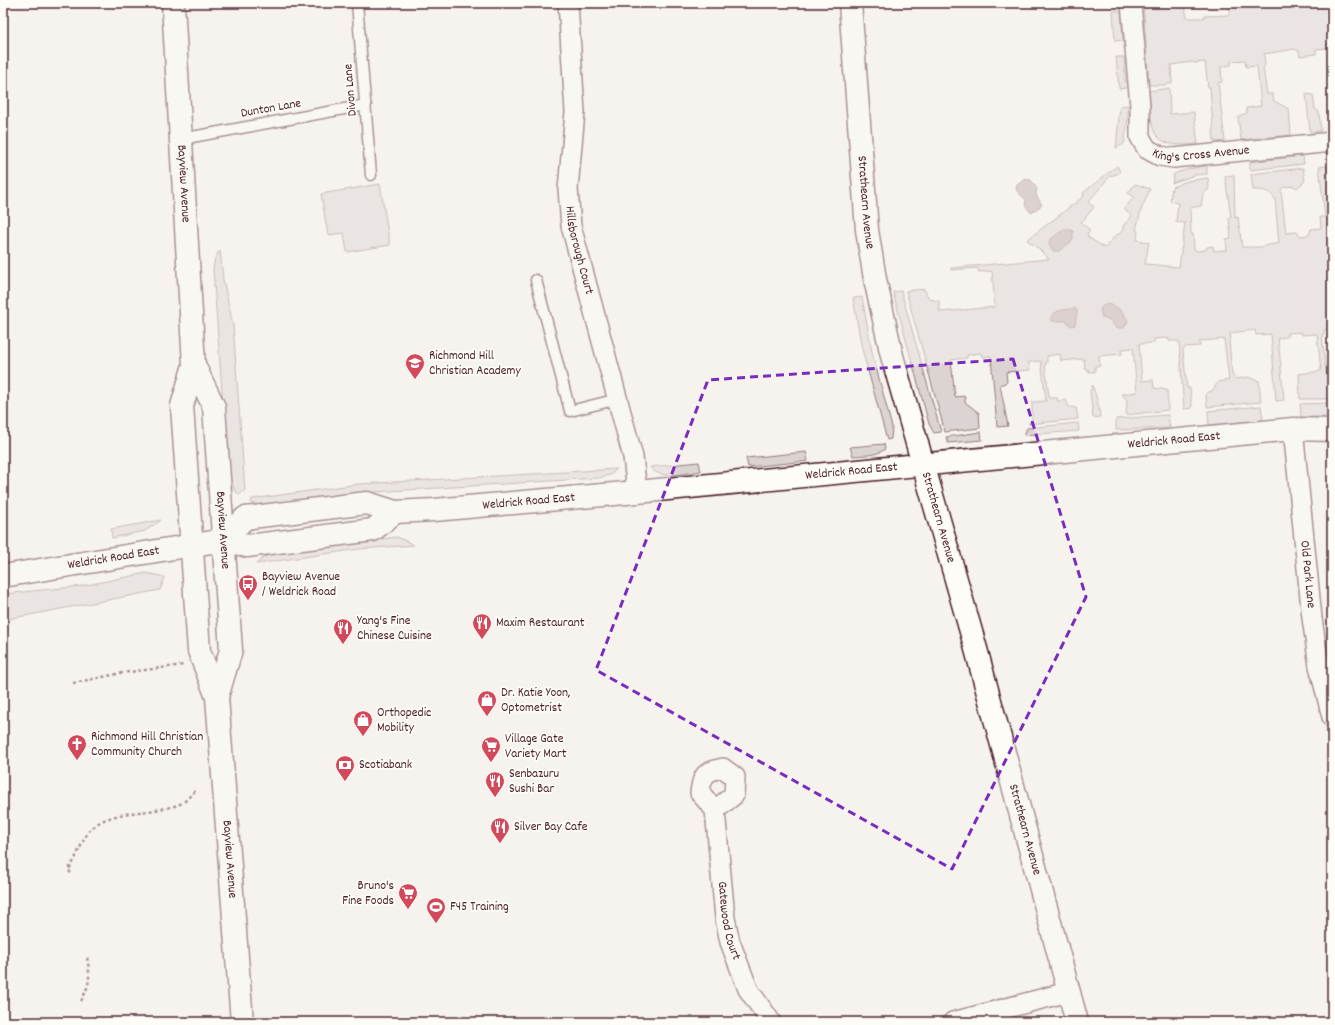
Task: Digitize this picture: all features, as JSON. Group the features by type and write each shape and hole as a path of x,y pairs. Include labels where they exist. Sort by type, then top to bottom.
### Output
{"street":[{"name":"Bayview Avenue","path":"173,3 194,365 182,406 199,651 217,697 242,1022"},
{"name":"Hillsborough Court","path":"568,3 575,112 568,189 571,226 633,457 637,492"},
{"name":"Strathearn Avenue","path":"850,3 862,177 874,272 892,356 976,649 1077,1022"},
{"name":"King's Cross Avenue","path":"1131,3 1140,106 1140,137 1147,149 1160,156 1173,158 1332,142"},
{"name":"Bayview Avenue","path":"194,365 214,407 224,540 231,650 217,697"},
{"name":"Weldrick Road East","path":"3,576 224,540 245,518 366,503 395,512 637,492 1292,429 1332,430"},
{"name":"Old Park Lane","path":"1292,429 1318,666 1332,717"},
{"name":"Gatewood Court","path":"715,810 726,918 730,942 748,988 771,1022"},
{"path":"953,1022 1068,992"}],"lane":[{"name":"Divon Lane","path":"357,3 371,175"},
{"name":"Dunton Lane","path":"181,139 366,105"},
{"path":"536,280 570,411 618,399"}],"path":[{"path":"73,683 122,673 186,664"},
{"path":"71,873 68,870 75,861 88,834 94,826 107,819 180,804 196,790"},
{"path":"81,1001 89,988 90,975 87,956"}],"highlighted area":[{"path":"1013,359 1086,597 952,869 596,670 708,380"}],"shaded area":[{"path":"1143,3 1172,3 1178,7 1185,7 1187,18 1204,18 1204,16 1229,15 1229,3 1332,3 1332,41 1327,44 1327,48 1316,49 1316,54 1300,56 1299,51 1295,49 1264,54 1265,65 1263,68 1267,94 1272,94 1274,101 1289,109 1291,135 1241,140 1238,117 1247,113 1246,108 1261,106 1257,66 1246,67 1245,60 1231,61 1231,65 1221,67 1222,82 1218,83 1225,141 1214,142 1210,87 1208,87 1205,62 1171,65 1172,83 1165,85 1149,85"},
{"path":"1113,11 1121,11 1123,40 1115,41"},
{"path":"1116,57 1124,57 1126,88 1119,89"},
{"path":"1169,88 1170,114 1194,112 1198,144 1170,144 1156,135 1151,117 1149,91"},
{"path":"1306,94 1313,95 1315,109 1319,112 1321,131 1310,132"},
{"path":"1128,105 1128,119 1124,144 1116,148 1120,106"},
{"path":"1303,156 1304,164 1250,170 1250,162"},
{"path":"1117,166 1120,171 1117,174 1110,176 1088,202 1094,207 1081,223 1090,230 1087,233 1089,238 1105,248 1116,235 1123,230 1123,226 1132,216 1124,209 1134,197 1128,193 1135,184 1150,189 1141,210 1136,230 1138,231 1137,240 1149,242 1145,264 1179,267 1185,223 1176,222 1178,203 1170,201 1172,187 1187,181 1208,178 1209,189 1203,194 1201,206 1190,208 1191,234 1193,234 1194,249 1197,251 1205,250 1207,247 1213,246 1214,251 1227,250 1226,239 1231,238 1229,217 1231,217 1225,176 1234,175 1235,218 1238,217 1242,247 1260,247 1279,243 1275,199 1268,192 1263,190 1253,190 1251,174 1303,168 1305,181 1297,188 1294,186 1284,187 1281,190 1286,233 1297,232 1300,236 1309,235 1311,229 1321,228 1320,217 1325,217 1319,167 1327,166 1332,208 1332,329 1324,330 1324,334 1322,335 1329,399 1300,399 1299,374 1321,371 1317,334 1302,335 1301,332 1287,333 1287,337 1278,338 1284,400 1276,401 1271,334 1256,335 1255,330 1230,333 1231,339 1229,340 1232,375 1237,379 1248,377 1259,381 1261,402 1207,407 1206,393 1212,391 1218,382 1229,380 1224,339 1200,341 1200,346 1185,347 1183,350 1187,388 1190,388 1192,408 1184,409 1179,341 1169,341 1169,338 1154,339 1154,343 1139,344 1142,381 1153,380 1154,388 1167,390 1168,410 1126,415 1127,400 1122,394 1137,392 1133,348 1121,349 1122,354 1099,356 1100,366 1095,366 1095,372 1089,372 1088,369 1085,369 1084,359 1061,361 1060,354 1047,356 1047,363 1045,363 1049,398 1057,398 1058,401 1066,400 1069,407 1076,408 1078,419 1029,424 1032,419 1032,402 1046,401 1041,361 1029,362 1030,370 1006,372 1007,382 1000,385 1008,426 997,427 991,356 982,357 981,353 967,355 967,358 951,360 955,397 965,396 965,402 979,413 980,428 945,432 906,291 924,289 929,299 939,301 940,312 995,307 992,271 979,272 978,268 951,270 951,268 1049,259 1027,240 1084,196 1083,193"},
{"path":"1207,166 1207,174 1194,175 1172,183 1174,174 1188,169"},
{"path":"1025,179 1031,180 1037,189 1036,195 1042,205 1031,213 1025,205 1026,200 1016,190 1017,185"},
{"path":"380,184 390,245 347,252 344,233 328,235 321,194"},
{"path":"1064,229 1073,231 1073,240 1059,251 1053,251 1049,245 1050,240"},
{"path":"220,250 223,279 233,325 245,490 239,495 234,489 228,473 213,269 215,258"},
{"path":"901,291 941,432 934,433 929,424 893,292"},
{"path":"862,297 872,352 892,427 891,439 887,440 862,349 853,298"},
{"path":"1108,304 1118,308 1128,321 1124,328 1116,328 1110,320 1102,318 1100,309"},
{"path":"1075,308 1077,311 1075,325 1071,326 1066,321 1052,321 1051,317 1056,312"},
{"path":"1092,385 1099,408 1100,417 1093,418 1090,390 1092,389"},
{"path":"1329,403 1332,417 1301,417 1300,404"},
{"path":"1261,406 1263,420 1209,425 1208,411"},
{"path":"1168,415 1170,428 1116,430 1116,419"},
{"path":"1078,423 1079,431 1024,435 1027,428"},
{"path":"981,432 982,440 948,443 946,437"},
{"path":"884,444 885,449 882,451 865,455 853,456 850,447"},
{"path":"806,452 808,461 748,467 746,458"},
{"path":"699,462 701,471 674,475 660,474 650,467"},
{"path":"617,469 610,475 599,478 358,493 263,506 251,503 252,499 359,484"},
{"path":"161,520 145,531 112,538 111,529"},
{"path":"397,537 414,545 359,549 256,564 264,557 276,553"},
{"path":"146,573 165,577 160,590 3,620 3,594 82,586"}],"place":[{"name":"Richmond Hill Christian Academy","path":"415,380"},
{"name":"Bayview Avenue / Weldrick Road","path":"248,601"},
{"name":"Maxim Restaurant","path":"482,640"},
{"name":"Yang's Fine Chinese Cuisine","path":"343,645"},
{"name":"Dr. Katie Yoon, Optometrist","path":"487,717"},
{"name":"Orthopedic Mobility","path":"363,737"},
{"name":"Richmond Hill Christian Community Church","path":"77,761"},
{"name":"Village Gate Variety Mart","path":"491,763"},
{"name":"Scotiabank","path":"345,782"},
{"name":"Senbazuru Sushi Bar","path":"495,798"},
{"name":"Silver Bay Cafe","path":"500,844"},
{"name":"Bruno's Fine Foods","path":"408,910"},
{"name":"F45 Training","path":"436,924"}]}
